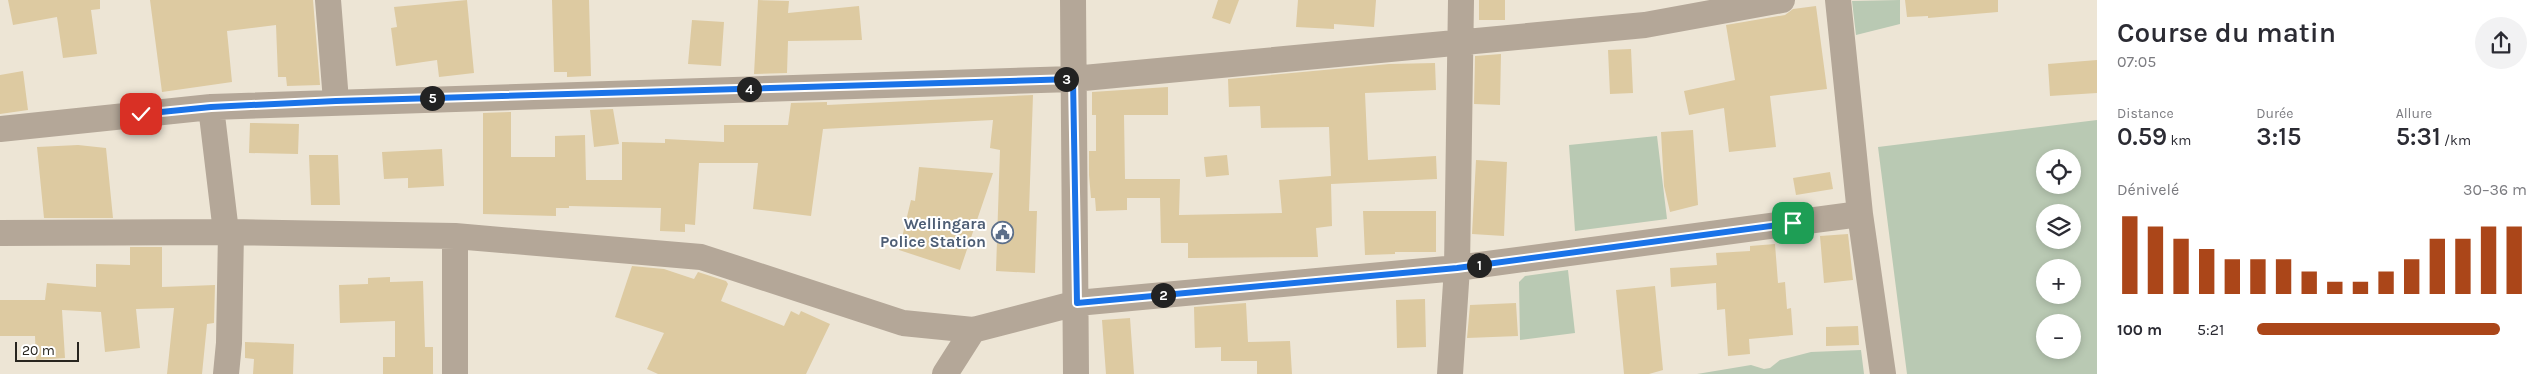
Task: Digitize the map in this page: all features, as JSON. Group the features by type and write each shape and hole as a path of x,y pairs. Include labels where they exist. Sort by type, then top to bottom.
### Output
{"street":[{"path":"328,0 336,101"},
{"path":"1073,0 1077,303 1076,374"},
{"path":"1450,374 1457,268 1461,0"},
{"path":"0,129 211,107 336,101 1073,79 1645,26 1782,0"},
{"path":"1838,0 1860,214 1883,374"},
{"path":"211,107 228,232 229,343 226,374"},
{"path":"0,233 228,232 455,236 702,257 902,323 973,330 1077,303 1457,268 1860,214"},
{"path":"455,236 455,374"},
{"path":"945,374 973,330"}],"green space":[{"path":"1900,0 1900,24 1856,35 1852,1"},
{"path":"2097,120 2097,374 1907,374 1878,147"},
{"path":"1657,136 1667,219 1575,231 1569,145"},
{"path":"1568,270 1575,333 1520,340 1519,282 1525,276"},
{"path":"1861,350 1864,374 1697,374 1751,365 1764,369 1770,368 1780,360 1811,352"}],"building":[{"path":"8,0 100,0 100,9 91,10 97,54 63,58 57,17 13,25"},
{"path":"150,0 313,0 320,85 287,86 286,77 278,77 276,25 227,31 232,82 162,92"},
{"path":"467,0 474,73 439,77 437,60 396,66 391,28 397,27 394,7"},
{"path":"552,0 589,0 591,76 567,77 567,72 554,72"},
{"path":"758,0 789,1 788,13 859,6 862,40 788,41 787,73 754,74"},
{"path":"1218,0 1239,0 1230,24 1212,18"},
{"path":"1298,0 1376,0 1374,27 1334,24 1334,29 1296,27"},
{"path":"1479,0 1505,0 1505,20 1479,20"},
{"path":"1905,0 1998,0 1998,12 1928,18 1928,16 1907,17"},
{"path":"1816,6 1827,89 1770,96 1776,147 1729,152 1724,108 1689,115 1684,91 1735,80 1726,25 1785,15 1793,9"},
{"path":"692,20 724,22 721,66 688,64"},
{"path":"1631,49 1633,93 1610,94 1608,50"},
{"path":"1501,54 1500,105 1474,104 1475,56"},
{"path":"2097,60 2097,93 2050,96 2048,64"},
{"path":"1435,63 1436,90 1365,93 1368,160 1436,156 1437,179 1331,184 1332,226 1316,228 1318,257 1188,258 1188,243 1161,243 1160,198 1127,198 1127,210 1096,211 1095,198 1091,198 1089,175 1089,151 1096,151 1096,115 1092,115 1092,92 1168,87 1168,115 1124,115 1125,179 1180,179 1179,215 1282,213 1279,180 1331,176 1329,127 1261,128 1260,106 1229,107 1228,79 1389,64"},
{"path":"23,71 28,110 0,114 0,75"},
{"path":"1033,95 1029,211 1037,211 1035,273 996,271 1000,150 990,148 993,120 823,129 811,216 753,209 758,163 699,163 695,225 685,224 685,232 660,231 661,208 569,206 569,208 556,208 556,216 483,214 483,113 511,112 511,157 555,157 555,136 585,135 586,180 622,180 622,142 665,143 665,139 724,142 724,125 788,125 791,103 827,102 827,105"},
{"path":"613,109 619,144 594,147 590,110"},
{"path":"250,123 299,124 298,154 249,153"},
{"path":"1693,130 1698,205 1670,212 1664,186 1661,132"},
{"path":"78,145 106,148 113,218 44,218 37,147"},
{"path":"442,149 444,186 408,188 408,178 384,179 382,152"},
{"path":"309,155 338,155 340,205 311,205"},
{"path":"1227,155 1229,175 1206,177 1204,157"},
{"path":"1476,160 1507,162 1504,236 1472,234"},
{"path":"919,167 993,173 960,270 899,250 911,200 915,201"},
{"path":"1830,172 1833,189 1796,195 1793,178"},
{"path":"1363,211 1436,211 1436,252 1395,252 1395,254 1365,255"},
{"path":"1848,234 1853,280 1824,283 1820,236"},
{"path":"1775,244 1778,283 1785,282 1787,309 1791,308 1793,335 1749,339 1750,354 1728,356 1725,309 1717,310 1716,283 1671,287 1670,268 1717,265 1716,253 1750,251 1750,246"},
{"path":"130,247 162,247 162,287 215,285 214,323 207,324 202,374 167,374 174,308 136,309 140,348 105,352 101,312 62,310 65,358 36,360 35,336 0,336 0,300 45,300 47,283 96,287 96,264 130,265"},
{"path":"632,266 664,269 694,279 698,272 726,281 728,284 721,301 784,326 791,311 799,315 801,311 830,324 806,374 658,374 647,369 664,333 615,317"},
{"path":"390,277 390,282 423,281 425,347 433,347 433,374 383,374 383,357 395,357 395,321 340,323 339,285 368,284 368,278"},
{"path":"1655,286 1663,370 1649,374 1624,374 1616,290"},
{"path":"1425,299 1426,347 1397,348 1396,300"},
{"path":"1246,303 1248,342 1290,341 1292,374 1257,374 1257,361 1221,361 1221,347 1195,348 1194,307"},
{"path":"1516,303 1518,336 1467,338 1470,305"},
{"path":"1130,318 1134,374 1106,374 1102,320"},
{"path":"1858,326 1859,345 1826,346 1826,327"},
{"path":"245,342 294,344 293,374 253,374 254,359 245,358"}],"place":[{"name":"Wellingara Police Station","path":"1002,232"}],"route":[{"path":"141,114 211,107 336,101 1073,79 1077,303 1457,268 1793,223"}]}
